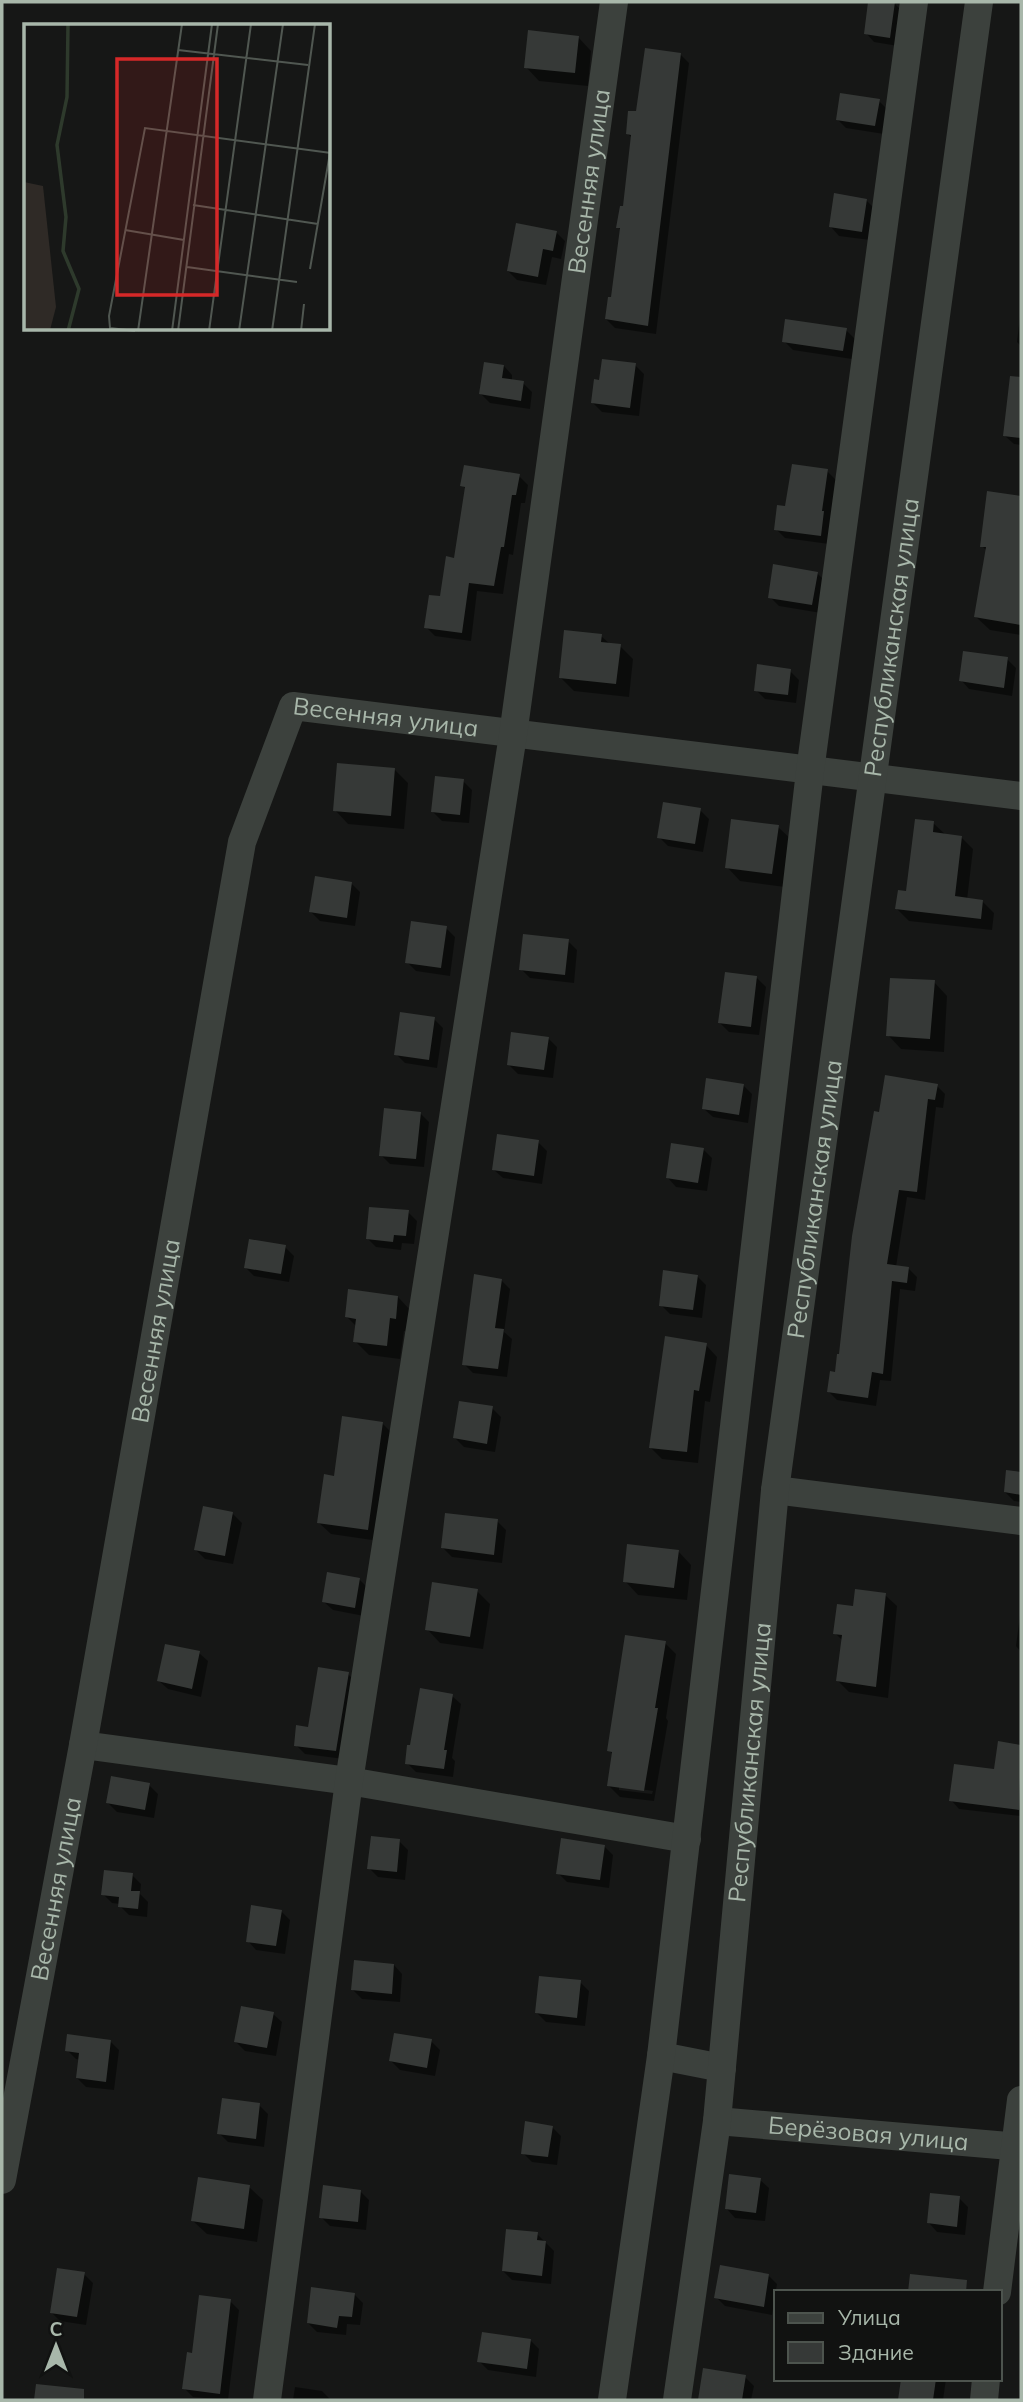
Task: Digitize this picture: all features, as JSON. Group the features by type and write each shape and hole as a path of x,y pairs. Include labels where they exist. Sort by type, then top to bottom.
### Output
{"street":[{"name":"Весенняя улица","path":"267,2400 349,1781 513,735 614,2"},
{"name":"Республиканская улица","path":"612,2400 661,2056 810,771 914,2"},
{"name":"Республиканская улица","path":"677,2400 717,2121 775,1490 979,2"},
{"name":"Весенняя улица","path":"2,2180 83,1745 242,842 293,706 1021,796"},
{"path":"775,1490 1021,1521"},
{"path":"83,1745 349,1781 687,1839"},
{"path":"661,2056 722,2068"},
{"path":"997,2290 1018,2146 1021,2100"},
{"name":"Берёзовая улица","path":"717,2121 1018,2146"},
{"path":"984,2400 986,2381"}],"building":[{"path":"868,2 895,2 890,38 864,34"},
{"path":"528,30 579,36 575,73 524,68"},
{"path":"645,48 681,53 648,326 605,319 608,297 611,297 620,228 616,228 620,206 623,206 631,135 626,134 628,111 636,111"},
{"path":"840,93 880,99 875,126 836,120"},
{"path":"834,193 867,199 862,232 829,227"},
{"path":"516,223 557,231 553,251 543,249 538,277 507,271"},
{"path":"785,319 847,328 843,351 782,342"},
{"path":"602,359 636,363 630,408 591,403 594,379 599,380"},
{"path":"484,362 504,365 502,378 524,381 521,401 479,394"},
{"path":"1010,376 1021,377 1021,438 1003,436"},
{"path":"792,464 828,469 821,536 774,530 777,505 785,506"},
{"path":"464,465 520,474 516,495 512,495 504,547 501,547 494,586 469,583 462,633 424,628 429,595 440,596 446,556 454,558 465,487 460,486"},
{"path":"987,491 1021,496 1021,625 974,617 986,547 980,547"},
{"path":"773,564 818,572 812,605 768,598"},
{"path":"564,630 602,634 601,642 621,644 616,684 559,678"},
{"path":"963,651 1008,657 1004,688 959,681"},
{"path":"757,664 791,669 788,695 754,691"},
{"path":"337,763 395,768 391,816 333,811"},
{"path":"435,776 464,779 460,815 431,812"},
{"path":"663,802 701,808 695,844 657,838"},
{"path":"731,819 779,825 772,874 725,868"},
{"path":"915,819 934,821 933,832 962,836 955,896 983,900 981,919 895,909 898,890 906,891"},
{"path":"315,876 352,882 347,918 309,912"},
{"path":"411,921 447,926 441,968 405,963"},
{"path":"523,934 569,939 565,975 519,970"},
{"path":"725,972 757,976 751,1027 718,1023"},
{"path":"890,978 935,980 930,1039 886,1036"},
{"path":"400,1012 435,1017 429,1060 394,1055"},
{"path":"511,1032 549,1037 544,1070 507,1065"},
{"path":"885,1075 938,1084 935,1100 928,1099 917,1192 899,1190 887,1264 909,1267 907,1283 892,1281 883,1374 872,1372 868,1398 827,1392 830,1371 835,1372 839,1354 852,1236 874,1111 879,1112"},
{"path":"706,1078 744,1084 739,1115 702,1109"},
{"path":"384,1108 421,1112 416,1159 379,1156"},
{"path":"497,1134 539,1140 534,1176 492,1170"},
{"path":"671,1143 704,1148 698,1183 666,1178"},
{"path":"369,1207 409,1210 406,1236 394,1235 393,1242 366,1239"},
{"path":"249,1239 286,1245 281,1274 244,1268"},
{"path":"663,1270 698,1275 693,1310 659,1306"},
{"path":"474,1274 502,1279 495,1328 504,1329 498,1369 462,1365"},
{"path":"348,1289 398,1296 396,1319 390,1318 387,1346 353,1342 356,1319 345,1317"},
{"path":"665,1336 707,1343 699,1391 694,1390 687,1452 649,1448"},
{"path":"459,1401 493,1406 487,1444 453,1438"},
{"path":"342,1416 383,1422 368,1530 317,1523 324,1474 334,1476"},
{"path":"1006,1470 1021,1472 1021,1495 1004,1492"},
{"path":"203,1506 233,1512 225,1556 194,1550"},
{"path":"445,1513 498,1519 494,1555 441,1548"},
{"path":"627,1544 679,1550 674,1588 623,1582"},
{"path":"327,1572 360,1578 355,1608 322,1602"},
{"path":"432,1582 478,1589 470,1637 425,1630"},
{"path":"855,1589 886,1593 876,1687 836,1681 842,1635 833,1634 837,1604 853,1606"},
{"path":"625,1635 666,1641 644,1791 607,1786 612,1752 607,1751"},
{"path":"165,1644 200,1651 192,1689 157,1681"},
{"path":"318,1667 349,1672 336,1751 294,1746 296,1725 308,1727"},
{"path":"420,1688 453,1694 444,1750 447,1750 444,1769 405,1764"},
{"path":"998,1741 1021,1745 1019,1810 949,1801 954,1764 994,1769"},
{"path":"111,1776 150,1783 145,1810 106,1803"},
{"path":"371,1836 400,1839 397,1872 367,1869"},
{"path":"561,1838 605,1845 600,1880 556,1874"},
{"path":"104,1870 133,1873 131,1891 140,1891 138,1909 118,1907 119,1897 101,1895"},
{"path":"251,1905 282,1910 276,1946 246,1942"},
{"path":"354,1960 394,1964 392,1994 351,1990"},
{"path":"539,1976 581,1980 577,2018 535,2013"},
{"path":"241,2006 274,2012 267,2048 234,2042"},
{"path":"394,2033 432,2039 427,2068 389,2061"},
{"path":"67,2034 111,2040 106,2082 76,2078 79,2053 65,2051"},
{"path":"222,2098 260,2103 256,2139 217,2134"},
{"path":"525,2121 553,2126 548,2157 521,2154"},
{"path":"729,2174 761,2178 756,2213 725,2209"},
{"path":"198,2177 250,2185 244,2229 191,2221"},
{"path":"323,2185 361,2190 358,2222 319,2218"},
{"path":"930,2193 960,2196 957,2227 927,2223"},
{"path":"506,2229 538,2232 537,2240 546,2241 542,2276 502,2271"},
{"path":"720,2265 769,2274 764,2307 714,2298"},
{"path":"57,2268 85,2272 77,2317 50,2313"},
{"path":"910,2274 967,2280 966,2290 908,2290"},
{"path":"311,2287 355,2293 352,2317 339,2316 337,2328 307,2323"},
{"path":"199,2295 231,2299 220,2394 182,2389 187,2352 192,2353"},
{"path":"482,2332 531,2339 527,2369 477,2362"},
{"path":"703,2368 746,2375 742,2400 698,2400"},
{"path":"901,2381 936,2381 933,2400 898,2400"},
{"path":"36,2384 84,2389 84,2400 34,2400"}]}
